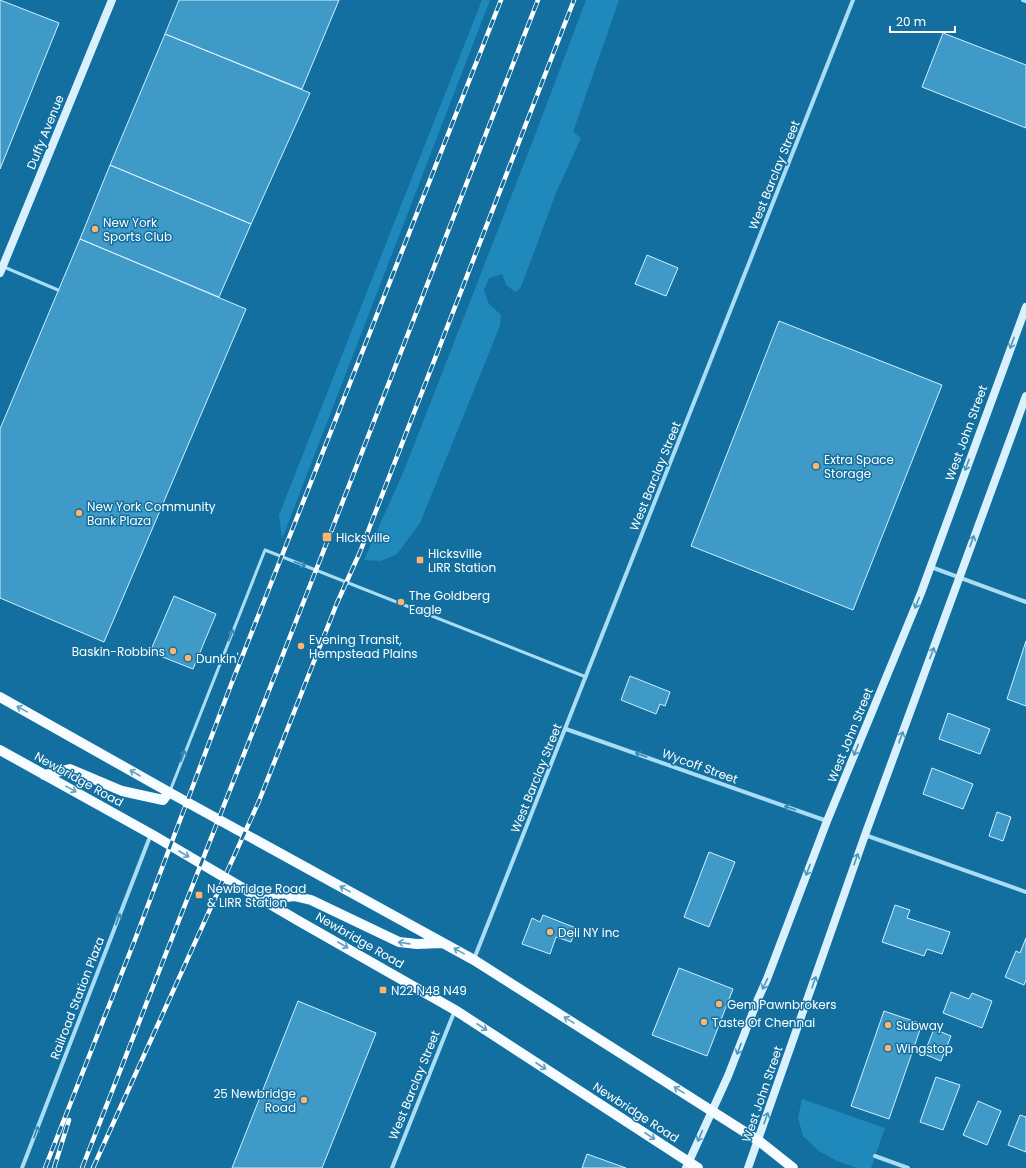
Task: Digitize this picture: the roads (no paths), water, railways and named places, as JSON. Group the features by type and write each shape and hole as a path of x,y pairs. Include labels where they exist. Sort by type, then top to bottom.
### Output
{"main road":[{"name":"Duffy Avenue","path":"1,270 112,0"},
{"name":"West John Street","path":"687,1165 728,1076 767,979 827,821 918,601 1026,307"},
{"name":"West John Street","path":"748,1168 865,835 1026,396"},
{"path":"0,697 474,960 759,1140 792,1168"},
{"name":"Newbridge Road","path":"0,750 151,834 455,1010 687,1165 698,1168"},
{"path":"44,775 70,768 122,791 163,800 169,792"},
{"path":"263,900 294,896 311,900 399,942 417,944 443,943"}],"street":[{"name":"West Barclay Street","path":"474,960 854,0"},
{"path":"930,567 1026,602"},
{"name":"Wycoff Street","path":"566,729 827,821"},
{"name":"Railroad Station Plaza","path":"22,1168 151,834"},
{"path":"865,835 1026,892"},
{"name":"West Barclay Street","path":"392,1168 455,1010"},
{"path":"875,1156 908,1168"}],"lane":[{"path":"1,270 58,290"},
{"path":"169,792 264,550 586,677"}],"railway":[{"path":"45,1168 136,937 229,690 501,0"},
{"path":"82,1168 538,0"},
{"path":"93,1168 259,801 337,603 360,552 574,0"},
{"path":"54,1168 69,1120"}],"place":[{"name":"New York Sports Club","path":"95,229"},
{"name":"Extra Space Storage","path":"816,466"},
{"name":"New York Community Bank Plaza","path":"79,513"},
{"name":"Hicksville","path":"327,537"},
{"name":"Hicksville LIRR Station","path":"420,560"},
{"name":"The Goldberg Eagle","path":"401,602"},
{"name":"Evening Transit, Hempstead Plains","path":"301,646"},
{"name":"Baskin-Robbins","path":"173,651"},
{"name":"Dunkin'","path":"188,658"},
{"name":"Newbridge Road & LIRR Station","path":"199,895"},
{"name":"Deli NY inc","path":"550,932"},
{"name":"N22 N48 N49","path":"383,990"},
{"name":"Gem Pawnbrokers","path":"719,1004"},
{"name":"Taste Of Chennai","path":"704,1022"},
{"name":"Subway","path":"888,1025"},
{"name":"Wingstop","path":"888,1048"},
{"name":"25 Newbridge Road","path":"304,1100"}]}
